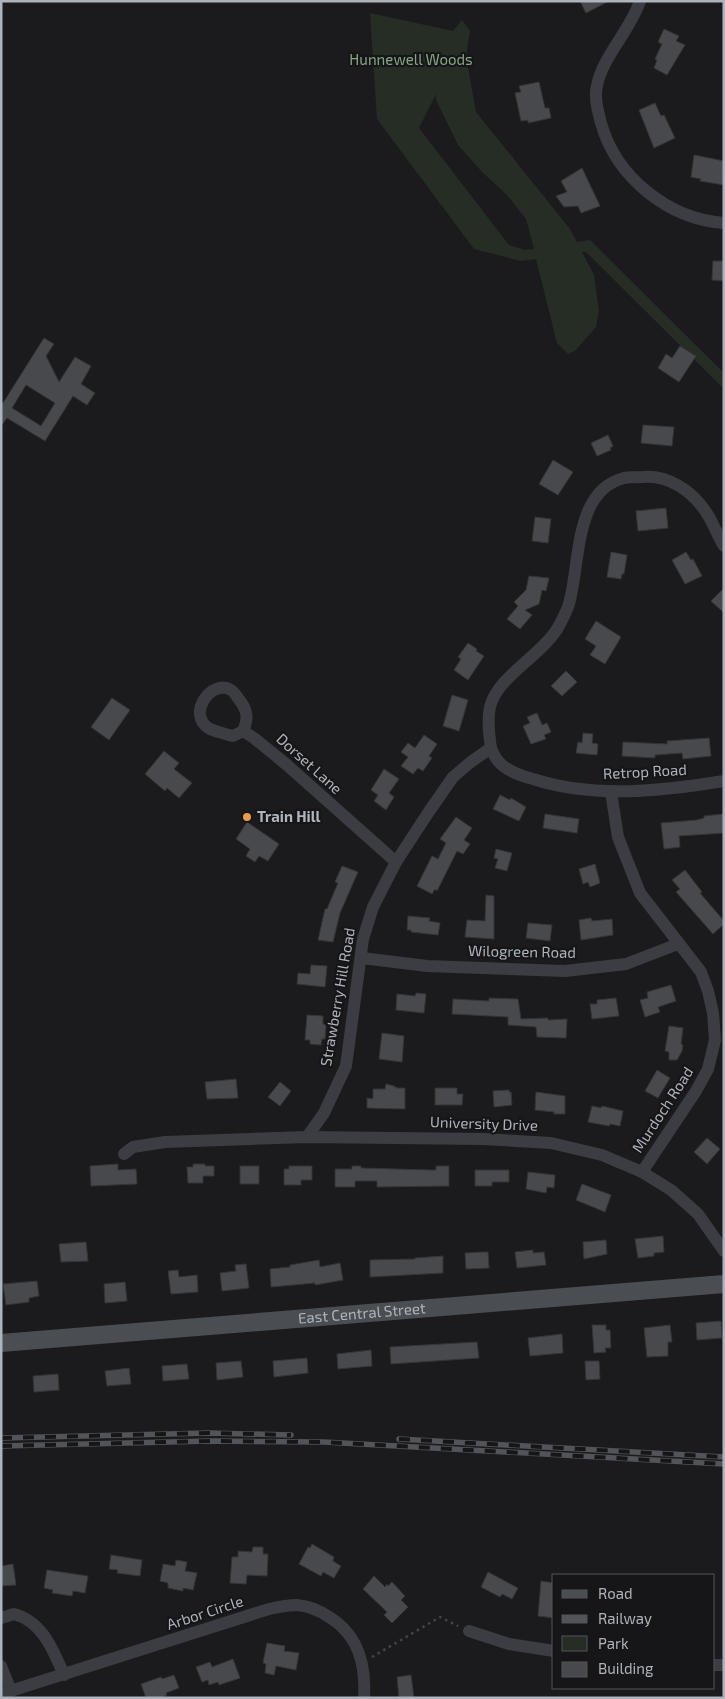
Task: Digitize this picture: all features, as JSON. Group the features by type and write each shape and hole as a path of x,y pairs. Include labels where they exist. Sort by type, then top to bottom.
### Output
{"main road":[{"name":"East Central Street","path":"1,1343 724,1284"}],"street":[{"path":"640,1 632,20 606,61 597,85 596,98 603,130 619,161 643,188 656,198 686,214 701,219 724,222"},
{"path":"490,748 488,724 490,706 496,692 549,641 560,626 568,606 581,531 587,513 595,500 607,487 624,478 646,477 670,480 687,491 706,512 724,546"},
{"path":"223,687 232,690 245,708 247,722 243,731 233,736 209,728 201,718 200,709 203,700 209,693 223,687"},
{"name":"Dorset Lane","path":"243,731 287,765 396,862"},
{"name":"Retrop Road","path":"490,748 499,762 518,775 554,786 612,792 685,788 724,781"},
{"name":"Strawberry Hill Road","path":"307,1137 324,1113 346,1066 362,958 363,939 373,907 396,862 454,777 490,748"},
{"name":"Murdoch Road","path":"612,792 618,837 640,894 701,972 713,1013 715,1040 708,1069 696,1091 642,1172"},
{"name":"Wilogreen Road","path":"362,958 427,966 565,971 626,964 678,944"},
{"name":"University Drive","path":"124,1154 133,1147 165,1142 307,1137 483,1139 551,1143 602,1155 642,1172 672,1190 698,1214 724,1251"},
{"name":"Arbor Circle","path":"6,1692 270,1609 296,1605 321,1611 344,1627 353,1638 359,1649 363,1665 364,1698"},
{"path":"1,1618 14,1614 31,1621 47,1639 64,1675"},
{"path":"469,1631 509,1644 552,1651"},
{"path":"1,1666 6,1692"}],"path":[{"path":"363,1665 375,1655 440,1617 469,1631"}],"green space":[{"name":"Hunnewell Woods","path":"370,13 453,31 462,20 470,31 467,62 476,112 570,229 577,242 590,240 724,373 724,389 586,252 582,252 594,275 599,311 596,327 575,351 568,354 557,343 536,259 521,261 474,249 377,119","holes":["436,94 436,100 458,145 482,172 506,194 526,219 534,249 525,250 509,245 419,128"]}],"building":[{"path":"580,1 609,1 586,13"},
{"path":"664,29 679,36 676,41 685,45 667,75 654,68 657,60 655,59 662,44 658,42"},
{"path":"539,82 545,108 549,108 551,118 528,123 528,120 521,121 515,93 521,92 519,86"},
{"path":"655,103 661,116 664,115 675,138 654,148 639,110"},
{"path":"694,155 724,161 724,185 700,181 701,179 691,177"},
{"path":"582,168 600,206 581,213 578,206 564,207 556,196 567,192 561,181"},
{"path":"713,261 724,261 724,281 712,280"},
{"path":"44,338 54,344 46,356 59,382 75,357 91,366 81,384 95,393 87,405 73,396 45,441 7,418 1,426 1,402 3,403","holes":["26,385 55,403 41,426 12,408"]},
{"path":"680,346 696,356 679,382 658,368 666,354 672,358"},
{"path":"643,425 674,427 672,446 641,443"},
{"path":"608,435 613,446 610,448 611,450 597,456 591,443"},
{"path":"553,460 573,472 558,495 539,484"},
{"path":"666,508 668,528 638,531 636,511"},
{"path":"535,517 551,519 548,543 532,541"},
{"path":"611,552 627,555 624,574 622,574 621,579 607,577"},
{"path":"686,552 691,560 693,559 702,576 685,584 672,560"},
{"path":"529,576 549,578 546,591 542,590 539,604 525,610 532,615 520,629 507,619 518,606 514,602 526,590"},
{"path":"724,588 724,613 711,601"},
{"path":"596,621 621,637 605,664 590,655 596,646 585,639"},
{"path":"468,643 484,656 468,680 454,670 461,659 458,657"},
{"path":"566,671 577,682 562,696 551,686"},
{"path":"452,695 468,700 459,731 443,726"},
{"path":"112,698 130,710 109,740 91,727"},
{"path":"537,713 542,725 547,723 551,732 544,735 546,739 531,744 523,726 530,723 527,717"},
{"path":"583,733 593,734 592,743 598,744 597,755 576,753 578,742 582,743"},
{"path":"424,735 437,744 429,756 432,758 423,771 418,768 413,774 401,766 408,757 401,752 408,743 415,748"},
{"path":"709,738 711,756 683,759 682,753 655,755 655,758 622,756 623,742 667,744 667,741"},
{"path":"164,751 179,763 174,769 192,783 179,798 167,788 165,791 145,774"},
{"path":"384,769 399,779 389,793 394,797 386,810 374,801 378,795 371,790"},
{"path":"500,795 510,800 511,798 526,807 519,821 493,809"},
{"path":"545,814 579,819 577,833 543,828"},
{"path":"724,814 724,833 679,836 680,847 664,849 661,823 697,820 704,818 704,816"},
{"path":"456,817 472,828 464,840 470,844 463,854 457,851 437,891 435,889 432,894 417,886 432,856 438,859 446,843 440,839"},
{"path":"247,822 279,844 268,861 259,856 255,862 246,856 250,849 236,839"},
{"path":"496,849 512,853 507,871 495,868 498,859 494,858"},
{"path":"595,864 600,883 590,887 588,882 583,884 579,869"},
{"path":"342,866 358,872 340,913 333,942 318,940 325,909 327,909 338,883 335,882"},
{"path":"685,870 702,892 700,893 724,921 724,924 713,934 676,892 680,889 672,880"},
{"path":"486,895 494,896 494,939 465,937 467,920 485,921"},
{"path":"408,916 430,918 429,921 440,923 438,935 407,930"},
{"path":"591,918 592,921 612,919 613,935 581,940 579,920"},
{"path":"528,923 552,925 550,941 526,938"},
{"path":"311,965 327,966 325,987 297,984 298,973 310,974"},
{"path":"671,985 676,1001 658,1007 660,1012 645,1017 640,1000 648,998 647,992"},
{"path":"416,993 426,994 424,1013 396,1010 397,994 415,996"},
{"path":"489,998 518,999 521,1019 567,1019 566,1038 537,1037 536,1027 508,1025 508,1017 452,1014 453,999 489,1001"},
{"path":"616,998 619,1016 592,1019 590,1004 597,1004 597,1000"},
{"path":"307,1015 323,1016 323,1024 326,1025 325,1039 322,1039 321,1045 310,1044 310,1040 305,1040"},
{"path":"669,1026 683,1028 682,1051 677,1060 669,1060 669,1052 665,1051"},
{"path":"382,1033 404,1036 402,1062 379,1059"},
{"path":"657,1070 670,1078 658,1098 645,1091"},
{"path":"236,1079 238,1098 207,1099 205,1082"},
{"path":"280,1082 291,1091 280,1106 268,1097"},
{"path":"386,1084 397,1088 405,1088 405,1109 367,1108 367,1098 373,1099 373,1089 385,1089"},
{"path":"435,1088 457,1088 457,1094 463,1094 462,1105 435,1105"},
{"path":"509,1090 511,1092 512,1105 494,1107 493,1091"},
{"path":"536,1092 565,1096 565,1114 535,1110"},
{"path":"592,1106 601,1108 602,1106 623,1111 620,1126 588,1122"},
{"path":"707,1138 720,1149 707,1164 694,1152"},
{"path":"118,1164 118,1170 136,1169 137,1184 91,1186 90,1166"},
{"path":"193,1164 214,1166 214,1176 203,1176 203,1183 188,1183 187,1167 193,1167"},
{"path":"240,1166 259,1166 259,1184 240,1184"},
{"path":"289,1166 312,1166 312,1180 301,1180 301,1185 284,1185 284,1169 289,1169"},
{"path":"352,1166 361,1166 361,1168 436,1170 436,1166 449,1166 449,1186 377,1187 377,1181 355,1181 355,1187 335,1187 335,1169 352,1169"},
{"path":"475,1170 509,1170 509,1182 492,1182 492,1186 475,1186"},
{"path":"528,1172 555,1175 554,1188 547,1187 546,1193 526,1189"},
{"path":"582,1184 611,1195 605,1212 576,1200"},
{"path":"663,1236 664,1252 654,1253 654,1256 638,1258 635,1239"},
{"path":"606,1240 607,1254 584,1259 583,1242"},
{"path":"86,1242 88,1261 61,1262 59,1244"},
{"path":"533,1250 533,1253 544,1252 546,1265 517,1268 515,1252"},
{"path":"488,1252 489,1268 466,1269 465,1253"},
{"path":"443,1256 443,1273 370,1277 370,1260"},
{"path":"319,1260 320,1267 340,1263 343,1280 315,1285 315,1283 271,1287 270,1269 290,1267 290,1265"},
{"path":"246,1264 249,1288 222,1291 220,1273 236,1271 235,1265"},
{"path":"178,1270 179,1277 197,1275 198,1292 171,1294 168,1271"},
{"path":"37,1281 39,1296 29,1298 29,1302 6,1305 3,1284"},
{"path":"125,1282 127,1301 105,1303 104,1284"},
{"path":"721,1321 722,1338 697,1340 696,1323"},
{"path":"592,1325 606,1325 606,1330 610,1330 611,1348 605,1348 606,1352 594,1353"},
{"path":"670,1325 672,1342 668,1342 668,1356 647,1357 644,1328"},
{"path":"562,1334 563,1353 530,1356 528,1338"},
{"path":"477,1342 479,1358 391,1364 390,1347"},
{"path":"371,1350 372,1366 338,1369 337,1354"},
{"path":"307,1358 308,1373 274,1377 273,1361"},
{"path":"241,1361 243,1377 217,1380 216,1363"},
{"path":"585,1361 599,1361 600,1379 586,1380"},
{"path":"187,1364 189,1379 163,1381 162,1366"},
{"path":"129,1368 131,1384 107,1386 105,1371"},
{"path":"58,1374 59,1390 34,1392 33,1376"},
{"path":"312,1544 334,1557 333,1561 341,1566 334,1578 323,1572 321,1576 299,1564 308,1547 310,1548"},
{"path":"253,1547 263,1547 263,1554 268,1554 267,1576 247,1575 246,1584 230,1583 232,1557 238,1557 238,1551 252,1552"},
{"path":"111,1555 142,1560 140,1576 117,1573 118,1570 109,1569"},
{"path":"176,1560 187,1562 185,1571 197,1573 193,1590 183,1588 183,1591 168,1588 168,1583 160,1581 163,1564 175,1566"},
{"path":"13,1564 16,1585 1,1586 1,1566"},
{"path":"47,1570 88,1576 85,1593 73,1591 72,1596 52,1593 53,1590 44,1588"},
{"path":"488,1572 518,1588 512,1599 502,1594 500,1597 481,1587"},
{"path":"374,1576 385,1587 392,1582 405,1596 401,1600 408,1607 392,1623 384,1615 387,1612 363,1589"},
{"path":"541,1581 552,1583 552,1618 538,1616"},
{"path":"267,1643 285,1646 284,1651 299,1653 296,1670 276,1666 274,1675 265,1673 266,1664 263,1663"},
{"path":"233,1659 240,1678 219,1685 218,1682 209,1685 208,1680 202,1682 196,1667 210,1662 212,1667"},
{"path":"174,1675 179,1688 166,1693 167,1695 160,1698 146,1698 141,1684"},
{"path":"411,1675 414,1698 399,1698 397,1677"}],"railway":[{"path":"1,1438 209,1433 291,1435"},
{"path":"399,1439 724,1457"},
{"path":"1,1446 211,1441 324,1442 724,1464"}],"place":[{"name":"Train Hill","path":"247,817"}]}
